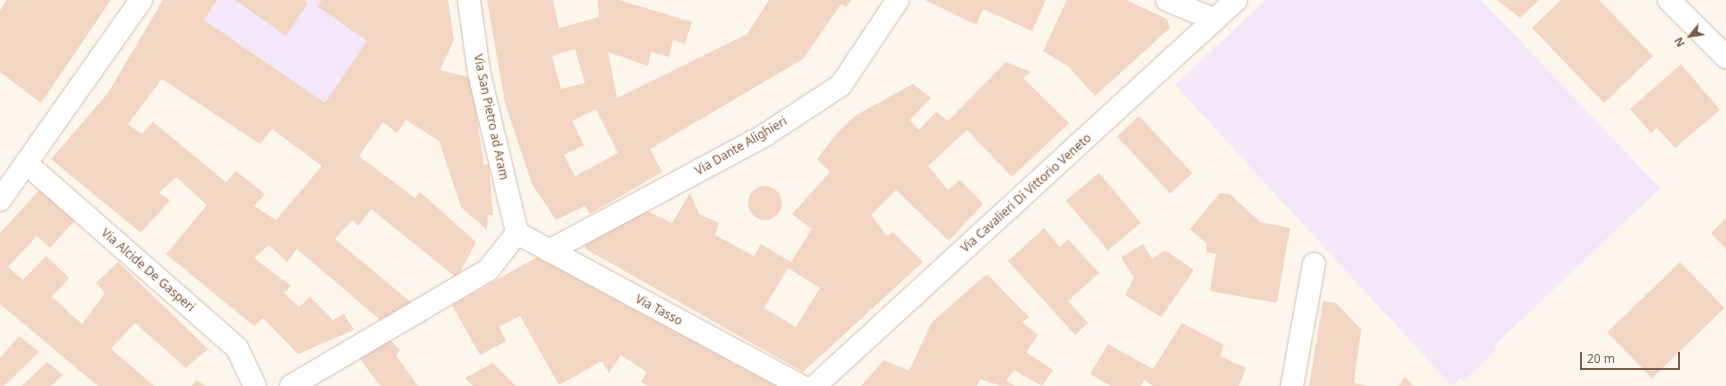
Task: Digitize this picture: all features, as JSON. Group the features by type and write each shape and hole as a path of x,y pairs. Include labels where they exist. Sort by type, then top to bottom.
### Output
{"street":[{"path":"0,200 28,165 141,0"},
{"name":"Via San Pietro ad Aram","path":"469,0 479,73 516,233"},
{"name":"Via Dante Alighieri","path":"548,251 765,135 841,85 898,0"},
{"path":"1167,0 1215,20"},
{"name":"Via Cavalieri Di Vittorio Veneto","path":"815,386 1236,0"},
{"path":"1679,4 1726,57"},
{"name":"Via Alcide De Gasperi","path":"28,165 237,348 255,386"},
{"path":"291,386 488,270 516,233"},
{"name":"Via Tasso","path":"516,233 801,386"},
{"path":"1292,386 1314,264"}],"shaded area":[{"path":"163,0 328,0 399,41 322,166 150,22"},
{"path":"1266,0 1481,0 1660,188 1494,346 1497,349 1464,381 1461,378 1452,386 1175,85"}],"building":[{"path":"6,0 111,0 41,103 0,72 0,11"},
{"path":"163,0 217,0 204,20 325,103 367,41 317,6 322,0 448,0 454,40 440,70 471,78 484,165 489,164 493,215 488,215 487,230 461,207 439,141 406,120 397,133 383,122 359,156 415,198 420,192 476,242 457,278 371,209 358,226 352,220 335,239 413,304 380,320 297,249 287,262 269,245 254,258 291,286 284,293 299,307 310,297 333,320 344,314 354,330 298,354 263,318 254,326 166,254 207,205 176,177 159,193 170,200 141,233 51,159 108,93","holes":["162,79 260,144 272,129 322,166 276,220 254,206 265,194 236,171 226,182 153,122 142,134 128,124"]},
{"path":"235,0 304,0 308,3 286,36"},
{"path":"487,0 553,0 559,28 599,17 598,0 619,0 692,22 685,44 673,40 669,57 651,52 648,66 608,52 617,98 747,34 769,0 851,0 846,7 841,4 803,59 650,149 662,172 590,214 585,206 556,220 532,184 505,103","holes":["575,49 585,83 561,89 552,56","596,109 618,153 575,176 564,155 584,145 572,121"]},
{"path":"925,0 1046,0 1032,31 983,9 976,25"},
{"path":"1067,0 1126,0 1167,19 1170,28 1095,96 1068,66 1043,51"},
{"path":"1497,0 1539,0 1520,18"},
{"path":"1561,0 1599,0 1653,56 1604,103 1532,28"},
{"path":"1006,62 1031,72 1023,78 1069,123 1012,177 967,130 928,166 948,190 960,180 983,204 949,241 896,190 871,215 887,236 893,232 923,262 803,372 584,248 590,236 639,207 672,223 690,193 699,214 719,223 715,235 754,256 761,244 791,262 812,229 792,214 830,172 817,159 837,133 856,115 913,84 931,98 910,120 919,130 936,112 948,121","holes":["788,268 820,288 796,327 764,308"]},
{"path":"1681,64 1720,110 1675,148 1657,128 1651,133 1630,109"},
{"path":"1139,116 1192,173 1170,194 1117,136"},
{"path":"1099,173 1141,223 1108,250 1066,201"},
{"path":"43,186 77,218 50,248 37,236 8,267 23,280 46,256 69,278 52,297 82,324 105,293 96,283 118,262 208,349 186,368 135,323 111,349 154,386 98,386 0,304 0,233"},
{"path":"762,186 768,186 772,187 779,193 782,203 781,210 775,217 768,220 762,220 758,219 751,213 748,206 748,200 749,196 755,189"},
{"path":"1220,193 1230,194 1260,222 1290,228 1277,303 1210,291 1216,254 1206,252 1207,244 1190,229"},
{"path":"1726,218 1726,249 1711,233"},
{"path":"1044,228 1060,247 1068,239 1099,273 1068,301 1088,323 1075,335 1008,261"},
{"path":"1143,244 1152,259 1165,250 1194,270 1161,317 1125,295 1134,278 1121,257"},
{"path":"537,257 776,386 648,386 641,382 647,372 621,355 609,373 602,361 559,385 520,316 499,327 506,341 480,355 452,305"},
{"path":"1680,262 1724,308 1652,378 1607,332"},
{"path":"987,274 1029,317 1022,322 1038,335 1026,352 1053,370 1042,386 1014,370 1006,381 1016,386 1001,386 980,379 977,386 861,386 884,360 909,371 932,322"},
{"path":"1323,301 1336,303 1361,329 1354,383 1368,386 1309,386"},
{"path":"1182,323 1224,345 1220,356 1246,368 1239,386 1153,386 1144,380 1141,386 1111,386 1090,374 1108,344 1153,369"},
{"path":"19,336 39,352 4,386 0,386 0,358"},
{"path":"389,339 400,350 396,355 418,386 380,386 357,355"},
{"path":"47,362 63,375 51,386 22,386"},
{"path":"493,363 516,386 473,386 465,378"},
{"path":"1405,377 1413,386 1399,386"},
{"path":"196,380 206,386 192,386"}]}
